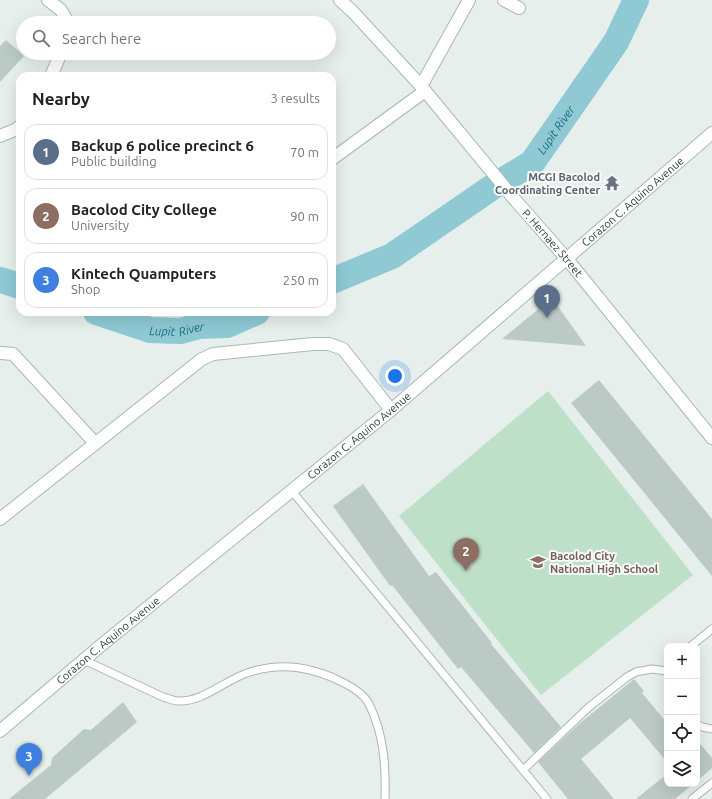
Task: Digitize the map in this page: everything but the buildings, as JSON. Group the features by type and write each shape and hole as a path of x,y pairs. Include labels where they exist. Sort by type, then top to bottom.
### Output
{"street":[{"path":"48,0 61,10 64,16"},
{"name":"P. Hernaez Street","path":"340,0 354,13 423,89 516,201 567,259 712,438"},
{"path":"336,156 423,89 469,0"},
{"path":"504,0 519,8"},
{"path":"53,72 59,60"},
{"path":"0,136 16,129"},
{"name":"Corazon C. Aquino Avenue","path":"0,731 291,490 391,410 712,133"},
{"path":"0,519 202,359 213,354 313,344 329,344 343,349 391,410"},
{"path":"0,353 13,354 95,443"}],"lane":[{"path":"291,490 547,799"},
{"path":"695,643 712,629"},
{"path":"84,660 176,701 190,700 202,696 240,675 268,668 305,668 332,677 359,692 368,704 383,744 386,771 385,799"},
{"path":"523,770 589,707 627,677 636,672 652,669 664,671"},
{"path":"700,726 712,729"},
{"path":"692,799 712,783"}],"green space":[{"path":"548,391 693,575 541,695 399,516"}],"waterway":[{"name":"Lupit River","path":"336,279 392,256 497,184 532,163 616,42 636,0"},
{"name":"Lupit River","path":"0,280 16,285"},
{"name":"Lupit River","path":"108,316 150,330 181,331 199,326 227,325 248,316"}],"place":[{"name":"MCGI Bacolod Coordinating Center","path":"612,183"},
{"name":"Backup 6 police precinct 6","path":"547,318"},
{"name":"Bacolod City National High School","path":"538,562"},
{"name":"Bacolod City College","path":"466,571"},
{"name":"Kintech Quamputers","path":"29,776"}]}
